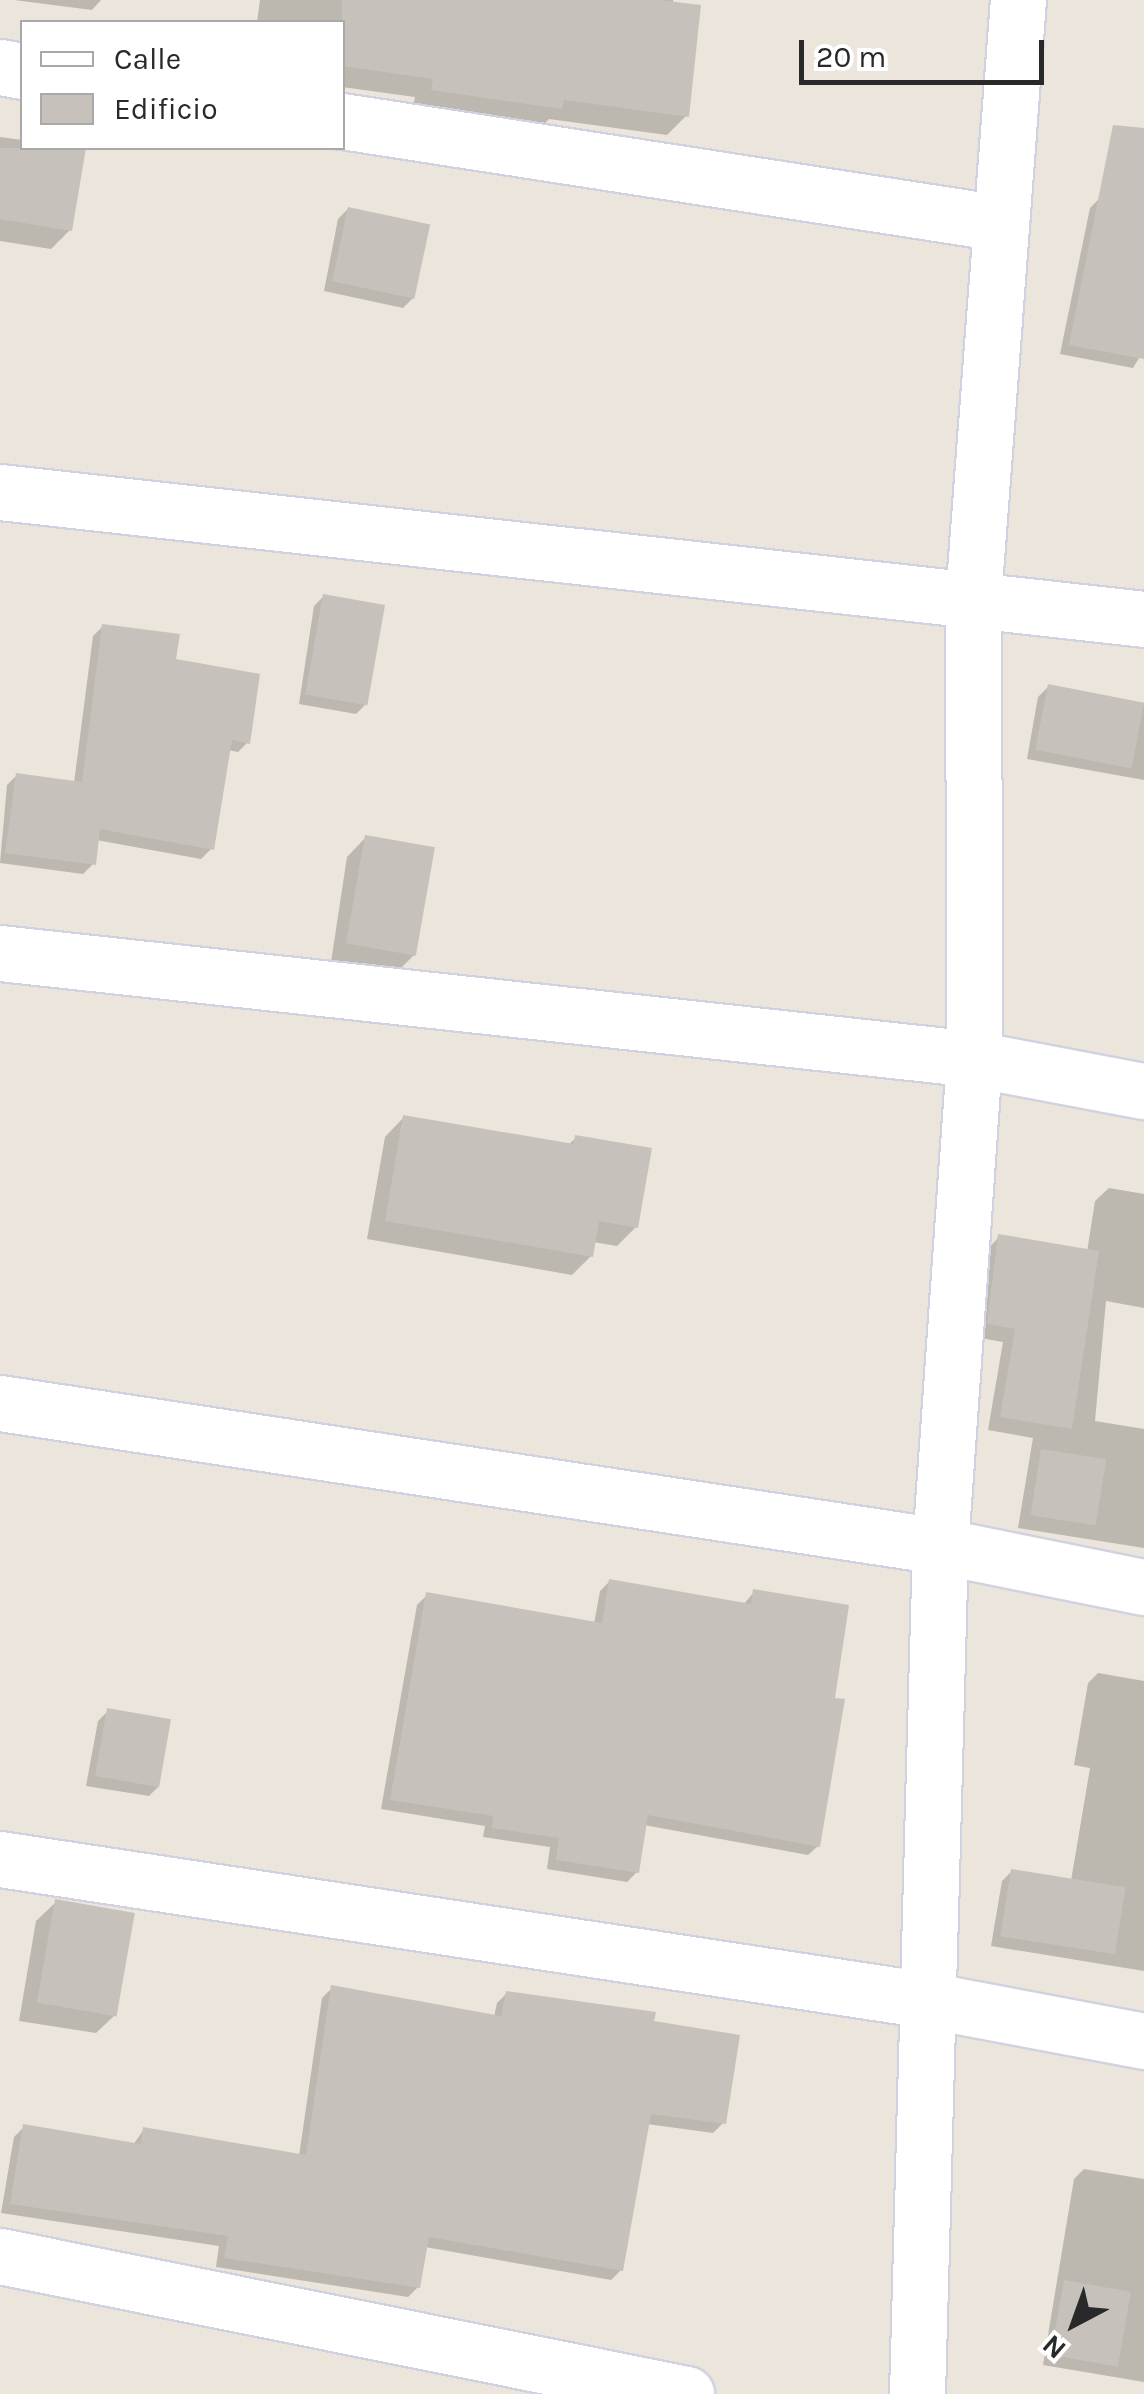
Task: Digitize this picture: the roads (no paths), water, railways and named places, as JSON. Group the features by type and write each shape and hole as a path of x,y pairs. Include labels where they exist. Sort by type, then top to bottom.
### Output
{"street":[{"path":"917,2394 940,1546 974,1059 973,598 1018,0"},
{"path":"345,121 1002,224"},
{"path":"0,492 1144,620"},
{"path":"0,953 974,1059 1144,1091"},
{"path":"0,1404 940,1546 1144,1587"},
{"path":"0,1859 927,2000 1144,2041"},
{"path":"0,2256 686,2394"}]}
